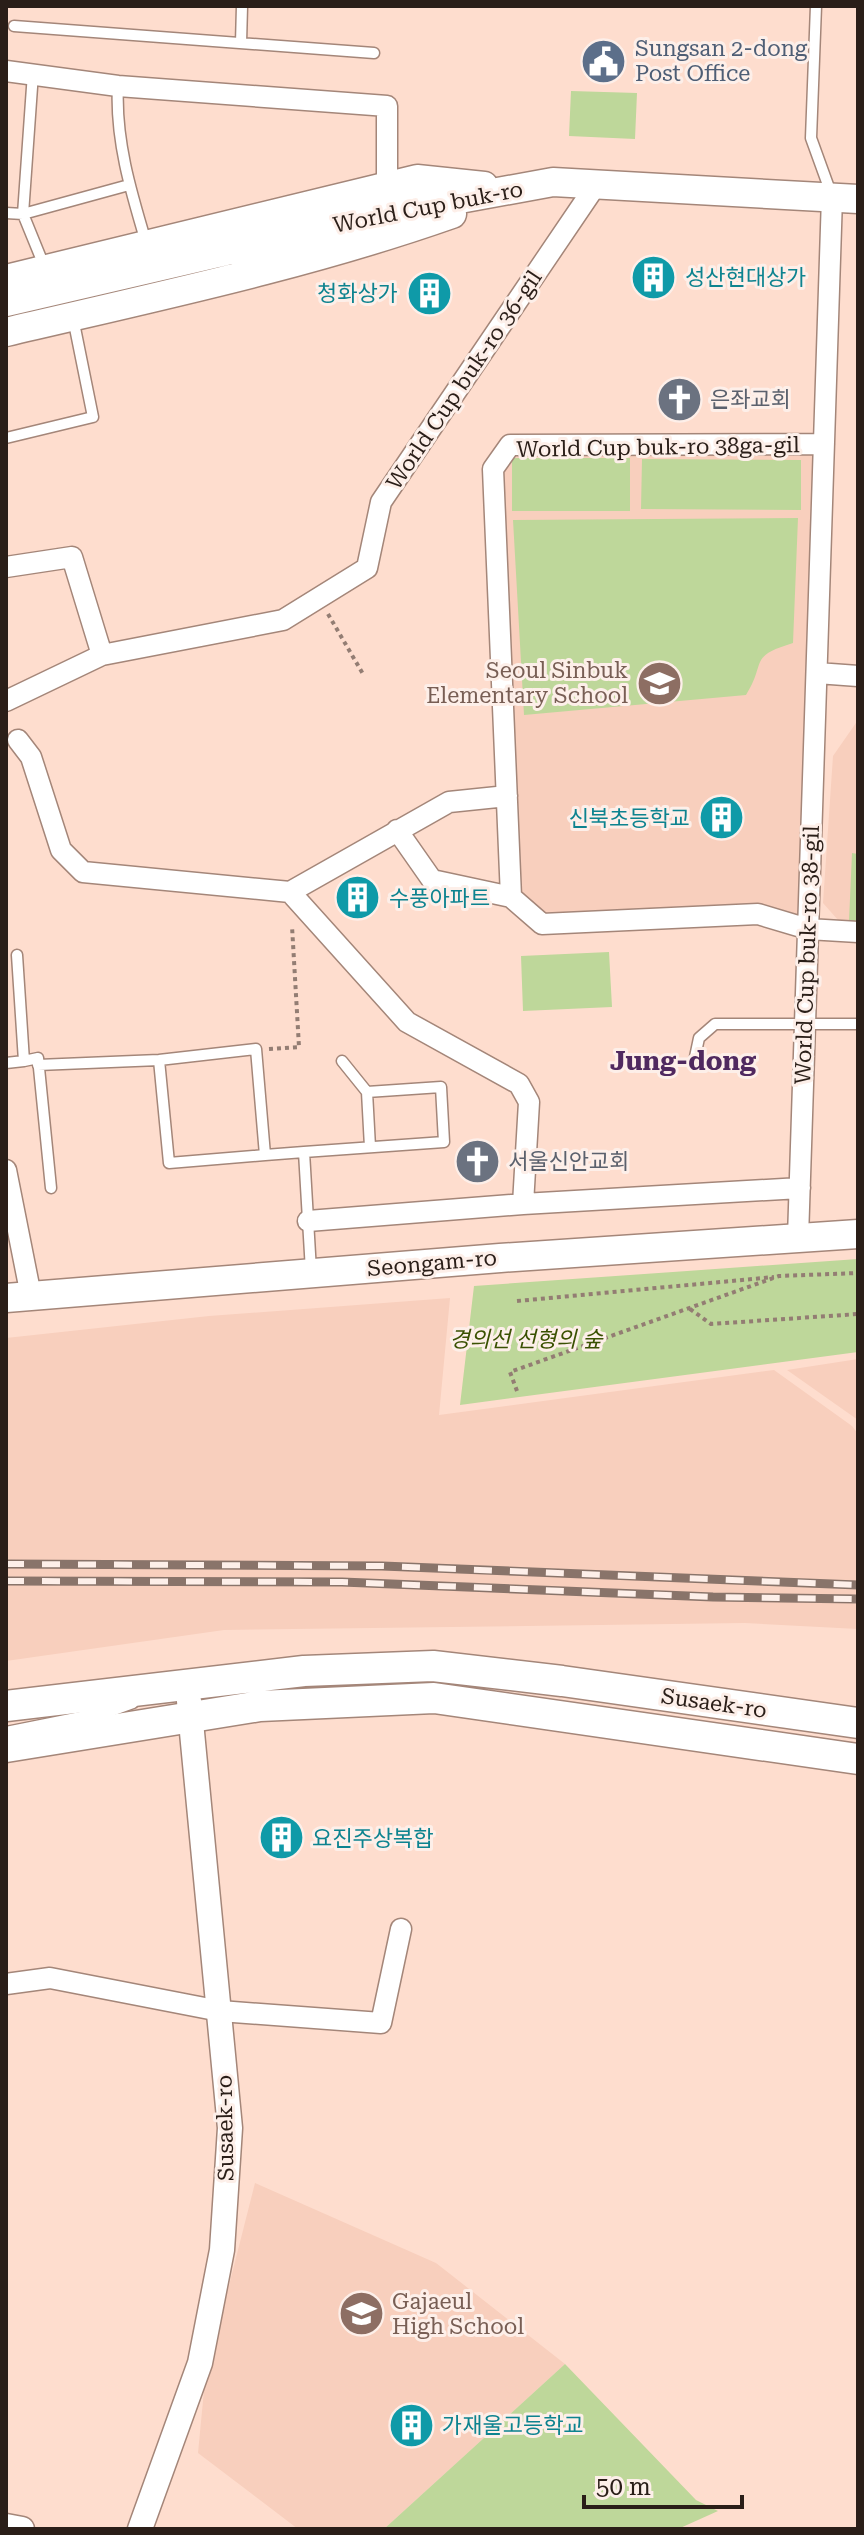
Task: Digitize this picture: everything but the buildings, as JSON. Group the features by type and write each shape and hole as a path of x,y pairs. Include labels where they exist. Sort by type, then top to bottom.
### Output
{"main road":[{"path":"6,279 417,179 520,189"},
{"name":"World Cup buk-ro","path":"6,302 416,207 553,182 845,198"},
{"path":"6,332 400,232 520,189"},
{"name":"Seongam-ro","path":"19,1297 858,1234"},
{"name":"Susaek-ro","path":"6,1706 187,1682 304,1671 433,1666 858,1723"},
{"name":"Susaek-ro","path":"6,1747 260,1706 434,1698 858,1759"}],"street":[{"name":"World Cup buk-ro","path":"6,71 118,86 387,106 387,186"},
{"name":"World Cup buk-ro 36-gil","path":"6,701 102,655 283,620 367,568 381,502 596,185"},
{"name":"World Cup buk-ro 38-gil","path":"798,1238 824,444 845,198"},
{"name":"World Cup buk-ro 38ga-gil","path":"511,897 493,469 510,445 824,444"},
{"path":"6,567 72,557 102,655"},
{"path":"817,673 858,676"},
{"path":"18,740 31,757 61,850 83,872 290,892 449,802 507,796"},
{"path":"397,830 432,880 511,897 542,924 758,914 808,929 858,932"},
{"path":"290,892 407,1022 519,1084 529,1102 523,1204"},
{"path":"6,1170 19,1297"},
{"path":"308,1221 523,1204 800,1188"},
{"name":"Susaek-ro","path":"140,2529 200,2363 222,2250 230,2128 187,1682"},
{"path":"6,1984 50,1978 220,2011 381,2023 401,1929"},
{"path":"6,2526 22,2529"}],"lane":[{"path":"241,43 242,6"},
{"path":"816,6 811,138 845,198"},
{"path":"14,26 374,53"},
{"path":"33,73 23,214 46,270"},
{"path":"118,86 116,111 129,185 147,244"},
{"path":"6,213 23,214 129,185"},
{"path":"6,438 93,417 73,316"},
{"path":"17,955 24,1061"},
{"path":"695,1057 699,1038 715,1024 858,1024"},
{"path":"38,1065 159,1060 256,1049 265,1155"},
{"path":"6,1063 38,1058 51,1188"},
{"path":"159,1060 169,1163 444,1142 441,1087 367,1092"},
{"path":"342,1061 367,1092 370,1147"},
{"path":"304,1152 311,1273"},
{"path":"6,1732 111,1711 187,1682"}],"path":[{"path":"319,598 363,674"},
{"path":"256,1049 299,1047 293,939"},
{"path":"517,1301 779,1276 858,1273"},
{"path":"517,1391 510,1372 779,1276"},
{"path":"690,1308 711,1324 858,1314"}],"shaded area":[{"name":"Seoul Sinbuk Elementary School","path":"824,444 808,929 758,914 542,924 511,897 493,469 510,445"},
{"path":"858,720 858,921 838,920 823,903 833,756"},
{"path":"450,1298 439,1415 774,1370 852,1426 858,1434 858,1629 745,1623 224,1630 6,1661 6,1338 209,1316"},
{"path":"858,1359 858,1420 787,1370"},
{"name":"Gajaeul High School","path":"255,2183 436,2263 565,2364 384,2529 298,2529 198,2453 205,2380"}],"green space":[{"path":"571,91 637,93 635,139 569,136"},
{"path":"512,458 630,458 630,511 512,511"},
{"path":"642,459 801,460 801,510 641,509"},
{"path":"798,518 793,643 763,657 746,695 524,715 513,520"},
{"path":"852,853 858,854 858,922 849,921"},
{"path":"609,952 612,1007 523,1011 521,956"},
{"name":"경의선 선형의 숲","path":"858,1259 858,1352 460,1405 474,1286"},
{"path":"565,2364 696,2500 718,2511 678,2529 384,2529"}],"railway":[{"path":"6,1564 382,1566 858,1585"},
{"path":"6,1581 342,1582 713,1597 858,1599"}],"place":[{"name":"Sungsan 2-dong Post Office","path":"604,61"},
{"name":"성산현대상가","path":"654,277"},
{"name":"청화상가","path":"429,293"},
{"name":"은좌교회","path":"679,399"},
{"name":"Seoul Sinbuk Elementary School","path":"659,683"},
{"name":"신북초등학교","path":"721,818"},
{"name":"수풍아파트","path":"358,898"},
{"name":"서울신안교회","path":"477,1161"},
{"name":"요진주상복합","path":"281,1838"},
{"name":"Gajaeul High School","path":"361,2314"},
{"name":"가재울고등학교","path":"411,2425"}],"district":[{"name":"Jung-dong","path":"683,1061"}]}
